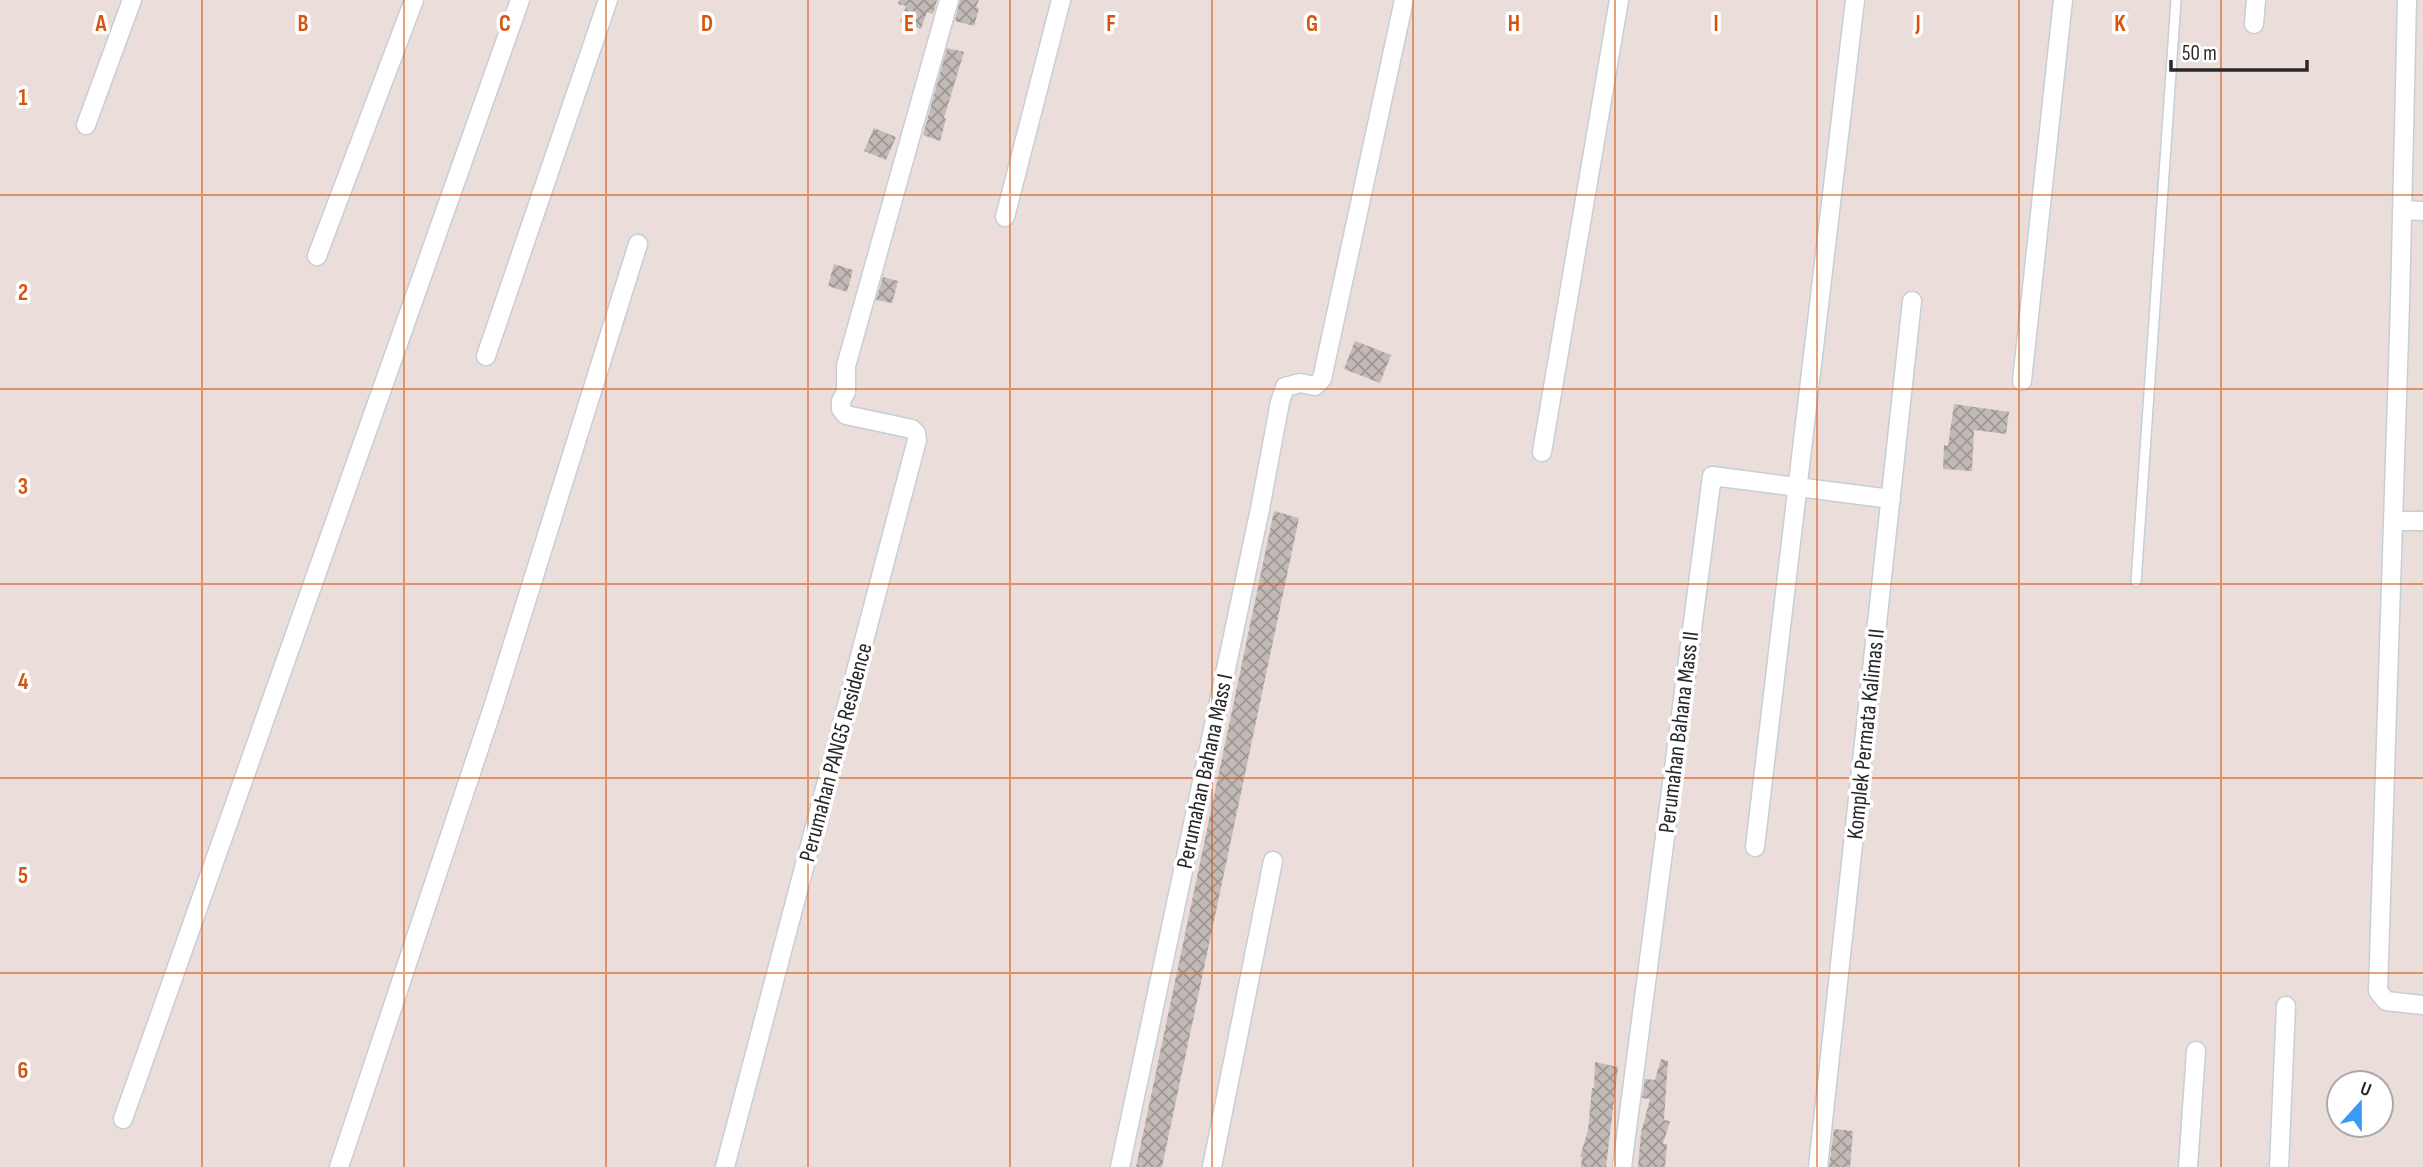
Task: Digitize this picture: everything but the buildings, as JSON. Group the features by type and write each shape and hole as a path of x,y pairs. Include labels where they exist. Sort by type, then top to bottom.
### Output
{"street":[{"path":"86,125 132,0"},
{"path":"317,256 414,0"},
{"path":"123,1119 520,0"},
{"path":"486,356 608,0"},
{"name":"Perumahan PANG5 Residence","path":"725,1167 917,440 912,429 846,415 841,409 841,401 846,392 846,366 949,0"},
{"path":"1005,217 1062,0"},
{"name":"Perumahan Bahana Mass I","path":"1120,1167 1283,389 1296,384 1315,386 1322,379 1404,0"},
{"path":"1542,452 1619,0"},
{"path":"1755,847 1855,0"},
{"path":"2022,381 2063,0"},
{"path":"2254,24 2256,0"},
{"path":"2407,0 2403,211 2378,991 2386,1000 2423,1005"},
{"path":"2403,211 2423,211"},
{"path":"338,1167 494,704 638,244"},
{"name":"Komplek Permata Kalimas II","path":"1818,1167 1912,301"},
{"name":"Perumahan Bahana Mass II","path":"1622,1167 1712,476 1891,499"},
{"path":"2393,521 2423,521"},
{"path":"1212,1167 1273,861"},
{"path":"2279,1167 2286,1006"},
{"path":"2188,1167 2196,1051"}],"lane":[{"path":"2136,582 2176,0"}]}
